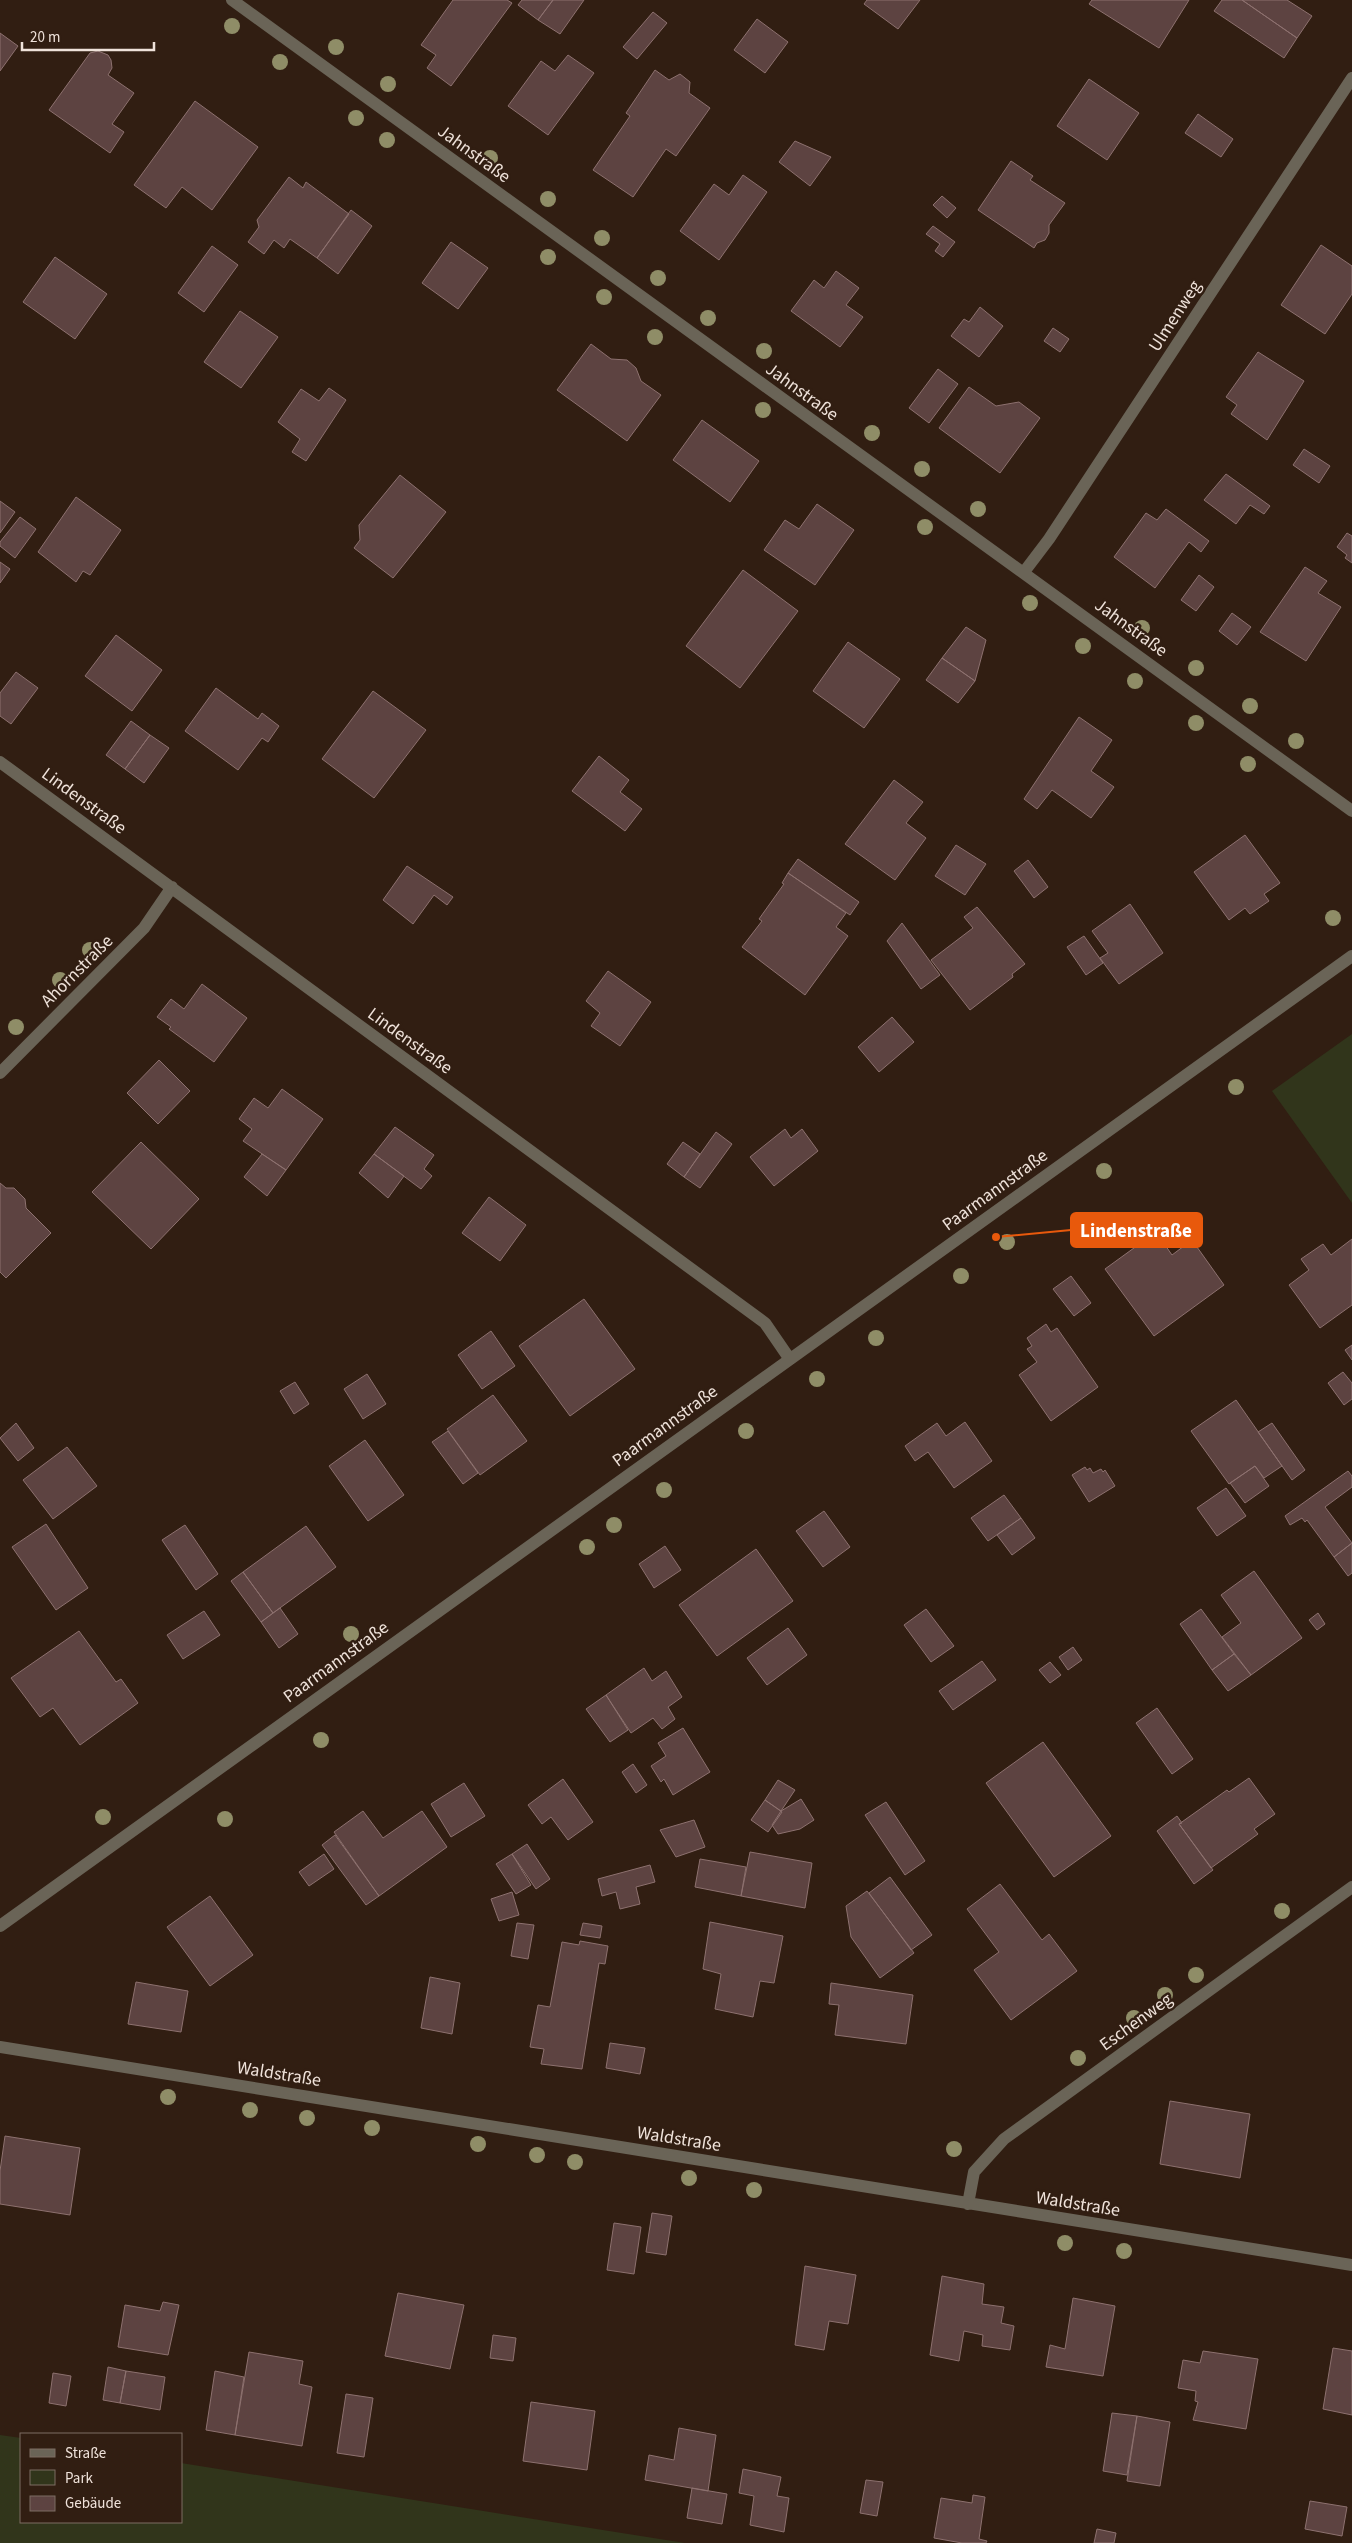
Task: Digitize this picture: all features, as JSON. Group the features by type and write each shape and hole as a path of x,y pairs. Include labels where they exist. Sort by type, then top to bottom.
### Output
{"street":[{"name":"Jahnstraße","path":"232,0 1352,811"},
{"name":"Ulmenweg","path":"1024,572 1054,531 1352,78"},
{"name":"Lindenstraße","path":"0,762 765,1324 789,1358"},
{"name":"Ahornstraße","path":"0,1073 144,928 172,888"},
{"name":"Paarmannstraße","path":"0,1926 789,1358 1352,956"},
{"name":"Eschenweg","path":"968,2204 974,2172 1004,2139 1352,1887"},
{"name":"Waldstraße","path":"0,2047 1352,2265"}],"green space":[{"path":"1352,1034 1352,1203 1272,1091"},
{"path":"0,2435 20,2438 20,2523 182,2523 182,2463 685,2543 0,2543"}],"building":[{"path":"453,0 507,0 512,3 451,86 427,68 436,55 421,45"},
{"path":"522,0 553,0 538,20 518,5"},
{"path":"553,0 584,0 560,34 538,20"},
{"path":"867,0 920,0 898,29 864,4"},
{"path":"1092,0 1189,0 1159,48 1089,4"},
{"path":"1222,0 1242,0 1297,38 1284,58 1214,11"},
{"path":"1242,0 1287,0 1312,16 1297,38"},
{"path":"653,12 667,23 637,59 623,47"},
{"path":"757,19 788,42 765,73 734,50"},
{"path":"0,33 18,46 0,71"},
{"path":"98,51 108,55 111,60 112,68 108,75 134,93 112,124 124,132 110,153 49,110 90,53"},
{"path":"568,55 594,73 548,135 508,106 541,61 555,71"},
{"path":"655,70 669,80 680,74 690,82 689,93 710,108 676,156 666,149 633,197 593,170 630,116 626,113"},
{"path":"1089,79 1139,113 1107,160 1057,126"},
{"path":"195,101 258,147 212,210 182,187 166,208 134,185"},
{"path":"1198,114 1233,139 1221,157 1185,133"},
{"path":"795,141 831,157 810,186 779,162"},
{"path":"1011,161 1033,176 1030,180 1065,203 1049,225 1049,233 1045,240 1037,243 1034,248 978,210"},
{"path":"743,175 767,192 719,260 680,231 714,184 729,195"},
{"path":"289,177 303,188 306,182 349,214 317,258 290,239 284,248 274,240 264,254 248,242 259,227 257,220"},
{"path":"942,196 956,208 947,218 933,205"},
{"path":"351,210 372,226 338,274 317,258"},
{"path":"933,226 955,242 943,257 935,251 940,244 926,234"},
{"path":"451,242 488,268 458,309 422,283"},
{"path":"1321,245 1352,266 1352,294 1325,334 1281,305"},
{"path":"212,246 238,265 204,312 178,293"},
{"path":"55,257 107,294 75,339 23,302"},
{"path":"836,271 859,288 846,305 863,317 840,347 791,311 814,280 824,288"},
{"path":"980,307 1003,326 979,357 951,336 964,319 969,322"},
{"path":"240,311 278,337 241,388 204,362"},
{"path":"1053,328 1069,339 1060,352 1044,341"},
{"path":"591,344 611,359 627,360 636,368 641,381 661,395 627,441 557,390"},
{"path":"1258,352 1304,381 1267,440 1231,414 1237,405 1226,397"},
{"path":"938,369 958,384 929,423 909,408"},
{"path":"969,387 996,406 1019,402 1040,418 1000,473 939,428"},
{"path":"329,388 346,400 306,461 292,452 300,439 278,422 301,389 319,401"},
{"path":"702,420 759,461 730,502 673,460"},
{"path":"1304,449 1330,466 1319,483 1293,465"},
{"path":"1226,474 1270,506 1264,514 1250,505 1236,524 1204,500"},
{"path":"400,475 446,512 393,578 354,548 360,540 359,525"},
{"path":"76,497 121,530 90,575 83,571 76,582 38,552"},
{"path":"0,501 15,512 0,533"},
{"path":"817,504 854,530 815,585 764,550 785,520 799,529"},
{"path":"1166,509 1209,541 1201,552 1189,542 1155,588 1114,557 1146,513 1157,520"},
{"path":"20,517 36,529 15,558 0,546 0,542"},
{"path":"1347,533 1352,536 1352,563 1345,558 1347,555 1337,547"},
{"path":"0,562 10,569 0,583"},
{"path":"1305,567 1327,581 1318,593 1341,607 1306,661 1260,632"},
{"path":"743,570 798,611 740,688 686,646"},
{"path":"1199,575 1214,587 1196,611 1181,600"},
{"path":"1232,613 1251,627 1237,645 1219,631"},
{"path":"966,627 986,640 975,681 942,658"},
{"path":"116,635 162,670 132,711 85,676"},
{"path":"848,642 900,679 864,728 813,691"},
{"path":"942,658 975,681 958,703 926,680"},
{"path":"16,672 38,688 11,724 0,716 0,693"},
{"path":"216,688 258,719 262,713 279,726 268,742 262,738 238,770 185,731"},
{"path":"373,691 426,730 374,798 322,759"},
{"path":"1079,717 1112,740 1091,771 1114,787 1091,818 1052,790 1037,809 1024,799"},
{"path":"131,721 150,735 125,769 106,755"},
{"path":"150,735 169,748 144,783 125,769"},
{"path":"599,756 629,780 620,792 642,809 625,831 572,791"},
{"path":"894,780 923,802 906,823 926,838 895,880 845,844"},
{"path":"1245,835 1280,883 1264,894 1269,901 1250,914 1245,908 1229,920 1194,872"},
{"path":"956,845 986,864 965,895 935,876"},
{"path":"798,859 859,902 850,915 788,873"},
{"path":"1028,860 1048,887 1034,898 1014,871"},
{"path":"407,866 453,897 447,905 434,895 413,924 383,900"},
{"path":"788,873 846,913 836,927 848,936 805,995 742,947 762,921 759,919 784,884 782,883"},
{"path":"1130,904 1163,953 1119,984 1100,958 1108,953 1092,931"},
{"path":"977,907 1025,964 1012,974 1013,977 970,1010 931,960 973,928 964,917"},
{"path":"902,923 940,975 921,989 887,941"},
{"path":"1084,936 1103,963 1086,975 1067,947"},
{"path":"608,971 651,1002 620,1046 591,1026 600,1013 586,1001"},
{"path":"202,984 247,1018 214,1062 169,1029 171,1027 157,1017 171,999 184,1009"},
{"path":"892,1017 914,1042 879,1072 858,1047"},
{"path":"159,1060 190,1091 158,1124 127,1093"},
{"path":"282,1089 323,1119 286,1170 243,1141 252,1129 239,1119 254,1098 268,1108"},
{"path":"395,1127 434,1155 424,1169 432,1176 421,1189 374,1154"},
{"path":"785,1129 791,1138 802,1129 818,1151 774,1186 750,1157"},
{"path":"716,1132 732,1144 700,1188 684,1177"},
{"path":"141,1142 199,1199 151,1249 92,1192"},
{"path":"683,1142 700,1154 684,1177 667,1164"},
{"path":"262,1154 286,1170 267,1196 244,1177"},
{"path":"374,1154 404,1176 388,1198 359,1173"},
{"path":"0,1183 6,1188 14,1188 25,1199 26,1208 51,1233 6,1278 0,1272"},
{"path":"489,1197 526,1225 500,1261 462,1233"},
{"path":"1156,1232 1172,1255 1192,1240 1224,1285 1154,1336 1105,1269"},
{"path":"1352,1239 1352,1305 1320,1328 1289,1285 1309,1270 1301,1259 1323,1244 1331,1255"},
{"path":"1071,1276 1091,1303 1074,1316 1053,1289"},
{"path":"584,1299 635,1369 570,1416 519,1346"},
{"path":"1046,1324 1051,1332 1057,1328 1098,1387 1051,1421 1019,1375 1037,1362 1027,1349 1032,1346 1027,1338"},
{"path":"491,1331 515,1366 482,1389 458,1355"},
{"path":"1352,1345 1352,1360 1345,1350"},
{"path":"1343,1372 1352,1383 1352,1399 1344,1405 1328,1383"},
{"path":"367,1374 386,1404 363,1419 344,1389"},
{"path":"295,1382 309,1404 294,1414 280,1391"},
{"path":"493,1395 527,1441 480,1475 447,1429"},
{"path":"1236,1400 1282,1466 1264,1478 1255,1466 1229,1484 1191,1431"},
{"path":"965,1422 992,1461 954,1488 928,1452 915,1461 905,1446 937,1423 946,1436"},
{"path":"16,1423 34,1448 18,1461 0,1438"},
{"path":"1272,1423 1305,1470 1292,1480 1258,1432"},
{"path":"448,1431 478,1473 463,1484 432,1442"},
{"path":"365,1440 404,1495 368,1521 329,1466"},
{"path":"67,1447 97,1486 53,1519 23,1480"},
{"path":"1255,1466 1269,1486 1245,1503 1230,1483"},
{"path":"1085,1467 1087,1470 1090,1468 1093,1473 1101,1469 1103,1472 1105,1470 1115,1486 1089,1502 1072,1475"},
{"path":"1348,1471 1352,1476 1352,1487 1325,1507 1352,1543 1334,1557 1307,1520 1305,1522 1302,1518 1290,1525 1285,1516"},
{"path":"1226,1488 1246,1516 1217,1536 1197,1508"},
{"path":"1004,1495 1021,1518 988,1541 971,1518"},
{"path":"824,1511 850,1547 823,1567 796,1531"},
{"path":"1021,1518 1035,1538 1012,1555 997,1535"},
{"path":"46,1524 88,1588 56,1610 12,1547"},
{"path":"185,1525 218,1574 196,1590 162,1540"},
{"path":"306,1526 336,1567 273,1613 243,1572"},
{"path":"1352,1543 1352,1573 1348,1576 1334,1557"},
{"path":"665,1546 681,1570 654,1588 639,1564"},
{"path":"756,1549 793,1601 717,1656 679,1605"},
{"path":"1254,1571 1302,1638 1251,1675 1222,1637 1241,1623 1221,1595"},
{"path":"243,1572 273,1613 261,1622 231,1581"},
{"path":"280,1608 298,1634 279,1648 261,1622"},
{"path":"926,1609 954,1646 931,1662 904,1625"},
{"path":"1201,1609 1234,1654 1212,1670 1180,1624"},
{"path":"204,1611 220,1635 183,1659 167,1635"},
{"path":"1318,1613 1325,1624 1317,1630 1309,1620"},
{"path":"788,1628 807,1655 767,1685 747,1658"},
{"path":"79,1631 116,1682 121,1679 138,1703 80,1745 53,1708 40,1717 11,1678"},
{"path":"1073,1647 1082,1660 1068,1670 1059,1657"},
{"path":"1234,1654 1251,1675 1228,1691 1212,1670"},
{"path":"982,1661 996,1680 953,1710 939,1691"},
{"path":"1050,1662 1061,1675 1050,1683 1039,1670"},
{"path":"644,1668 652,1681 666,1671 682,1697 668,1707 675,1719 662,1729 653,1718 631,1733 606,1695"},
{"path":"606,1695 628,1730 610,1742 586,1709"},
{"path":"1157,1708 1193,1759 1172,1774 1136,1723"},
{"path":"683,1728 710,1772 673,1795 664,1779 661,1782 651,1766 666,1756 658,1743"},
{"path":"1043,1742 1111,1836 1054,1877 986,1783"},
{"path":"633,1764 647,1785 636,1793 622,1772"},
{"path":"1249,1778 1275,1814 1254,1829 1258,1834 1211,1868 1179,1824 1227,1790 1229,1792"},
{"path":"563,1779 593,1822 568,1840 551,1817 542,1824 528,1805"},
{"path":"778,1780 795,1790 781,1811 765,1800"},
{"path":"464,1783 485,1816 451,1837 431,1804"},
{"path":"801,1799 814,1820 800,1829 778,1834 772,1825 781,1811"},
{"path":"765,1800 782,1812 768,1832 751,1820"},
{"path":"886,1802 925,1861 905,1875 865,1815"},
{"path":"363,1811 383,1838 422,1811 447,1847 379,1896 334,1832"},
{"path":"1177,1816 1182,1823 1179,1824 1213,1870 1194,1884 1157,1831"},
{"path":"694,1820 705,1847 676,1857 660,1830"},
{"path":"335,1835 379,1896 366,1905 322,1845"},
{"path":"527,1844 550,1879 536,1889 512,1854"},
{"path":"750,1852 812,1863 805,1908 741,1896"},
{"path":"324,1854 334,1869 309,1886 299,1872"},
{"path":"512,1854 531,1885 516,1894 496,1864"},
{"path":"700,1859 746,1867 741,1896 695,1887"},
{"path":"650,1865 655,1882 636,1887 640,1904 620,1909 616,1892 602,1896 598,1879"},
{"path":"890,1877 932,1935 911,1950 869,1893"},
{"path":"1000,1884 1042,1940 1049,1934 1077,1971 1011,2020 974,1970 999,1952 967,1909"},
{"path":"867,1891 914,1953 880,1978 851,1937 846,1906"},
{"path":"512,1892 519,1915 499,1921 491,1899"},
{"path":"210,1896 253,1955 210,1986 167,1927"},
{"path":"710,1922 783,1936 774,1983 760,1981 753,2017 715,2009 721,1974 703,1969"},
{"path":"517,1923 534,1925 528,1959 511,1956"},
{"path":"583,1923 602,1926 600,1938 580,1935"},
{"path":"580,1941 608,1946 605,1964 599,1963 582,2069 541,2064 544,2049 530,2047 538,2005 550,2007 562,1942 579,1945"},
{"path":"430,1977 460,1983 452,2034 421,2028"},
{"path":"136,1982 188,1991 181,2032 128,2024"},
{"path":"831,1983 913,1995 906,2044 835,2035 839,2005 829,2004"},
{"path":"610,2043 645,2048 640,2074 606,2068"},
{"path":"1170,2101 1250,2114 1240,2178 1160,2164"},
{"path":"5,2136 80,2148 70,2215 0,2204 0,2171"},
{"path":"652,2213 672,2216 666,2255 646,2252"},
{"path":"614,2223 641,2227 634,2274 607,2270"},
{"path":"805,2266 856,2275 848,2324 829,2321 824,2350 795,2345"},
{"path":"942,2276 984,2284 982,2304 1004,2307 1001,2323 1014,2326 1010,2350 982,2346 983,2335 964,2331 959,2361 930,2355"},
{"path":"398,2293 464,2305 450,2369 385,2356"},
{"path":"1073,2298 1115,2306 1103,2376 1046,2367 1050,2345 1065,2349"},
{"path":"163,2302 179,2305 168,2355 118,2347 125,2305 160,2311"},
{"path":"493,2335 516,2338 513,2361 490,2358"},
{"path":"1333,2348 1352,2351 1352,2415 1323,2409"},
{"path":"1203,2351 1258,2359 1246,2429 1193,2420 1198,2402 1195,2401 1196,2391 1178,2388 1183,2360 1200,2363"},
{"path":"249,2352 303,2361 299,2384 312,2387 302,2446 235,2435"},
{"path":"108,2367 126,2371 120,2403 103,2400"},
{"path":"126,2371 165,2377 160,2410 120,2403"},
{"path":"215,2371 244,2377 235,2435 206,2430"},
{"path":"53,2373 71,2376 66,2406 49,2403"},
{"path":"346,2394 373,2398 364,2457 337,2453"},
{"path":"531,2402 595,2411 587,2470 523,2461"},
{"path":"1112,2413 1137,2416 1127,2475 1103,2471"},
{"path":"1137,2416 1170,2422 1160,2486 1127,2481"},
{"path":"679,2428 716,2435 708,2491 645,2480 649,2455 674,2460"},
{"path":"743,2469 781,2477 777,2496 789,2498 784,2532 750,2525 754,2496 739,2493"},
{"path":"866,2480 883,2482 877,2516 860,2513"},
{"path":"692,2488 727,2494 722,2524 687,2518"},
{"path":"973,2495 985,2497 979,2539 987,2541 986,2543 962,2543 934,2538 941,2498 972,2503"},
{"path":"1310,2501 1347,2507 1342,2536 1305,2529"},
{"path":"1097,2529 1116,2533 1114,2543 1094,2543"}],"place":[{"name":"Lindenstraße","path":"996,1237"}]}
